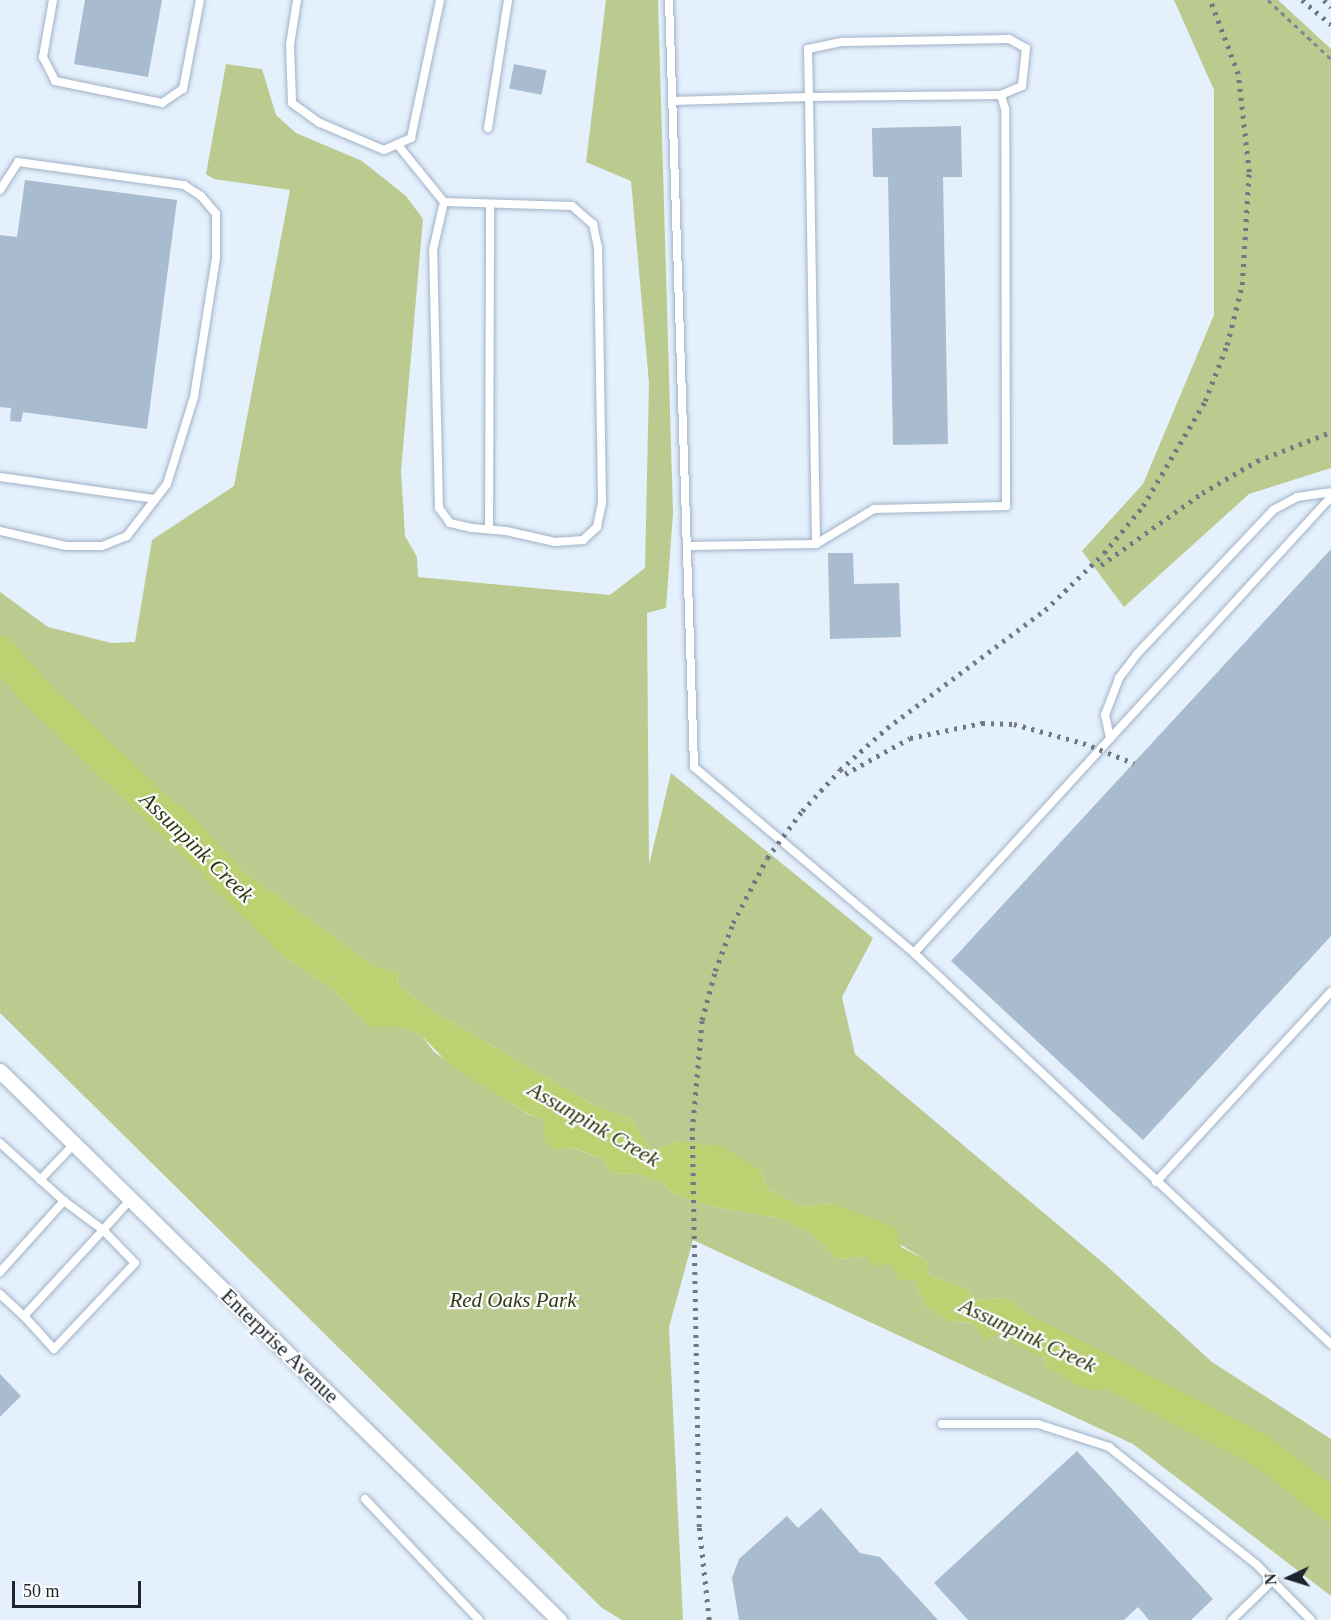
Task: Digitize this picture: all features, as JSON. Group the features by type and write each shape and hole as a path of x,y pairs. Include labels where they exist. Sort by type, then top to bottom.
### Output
{"street":[{"name":"Enterprise Avenue","path":"2,1077 131,1199 559,1620"}],"lane":[{"path":"53,0 43,57 56,81 162,103 183,89 200,0"},
{"path":"297,0 290,45 292,103 320,123 384,150 411,138 440,0"},
{"path":"488,128 508,0"},
{"path":"669,0 694,767 914,953 1331,1344"},
{"path":"673,100 810,97 1001,96 1022,86 1026,48 1010,39 842,42 808,48 810,97 816,544"},
{"path":"687,546 816,544 874,509 1006,506 1005,109 1001,96"},
{"path":"397,144 444,201 572,206 593,224 598,247 603,503 597,527 584,540 555,542 450,523 439,508 432,250 444,201"},
{"path":"0,190 18,162 58,166 184,185 201,196 216,214 216,258 194,397 167,484 127,536 102,546 66,546 0,531"},
{"path":"489,529 490,204"},
{"path":"0,477 155,499"},
{"path":"1110,738 1105,715 1119,678 1137,654 1273,510 1297,497 1331,492"},
{"path":"914,953 1331,497"},
{"path":"1156,1182 1331,992"},
{"path":"0,1143 64,1201 103,1230 135,1263 54,1349 0,1294"},
{"path":"40,1180 74,1144"},
{"path":"24,1316 131,1199"},
{"path":"0,1272 64,1201"},
{"path":"942,1424 1038,1424 1109,1447 1272,1581 1311,1620"},
{"path":"365,1499 479,1620"},
{"path":"1232,1620 1272,1581"}],"path":[{"path":"1268,0 1331,59"}],"green space":[{"name":"Red Oaks Park","path":"606,0 658,0 673,513 666,608 647,613 649,865 671,773 873,938 842,997 855,1054 1108,1267 1212,1362 1331,1439 1331,1596 1133,1444 693,1240 669,1327 683,1620 622,1620 602,1608 0,1013 0,592 48,627 111,643 135,642 152,540 234,486 290,190 214,179 206,174 226,64 262,69 276,115 296,133 362,161 406,196 423,219 401,471 405,536 417,557 418,577 610,595 645,568 649,383 631,181 586,162","holes":["179,803 242,870 374,966 398,973 397,984 428,1008 590,1103 632,1120 652,1152 677,1141 760,1170 768,1189 802,1207 831,1203 926,1260 929,1275 968,1289 973,1300 1006,1298 1049,1329 1065,1358 1108,1382 1048,1368 1038,1349 973,1323 948,1321 925,1306 913,1280 892,1264 868,1257 838,1259 811,1234 778,1218 710,1206 673,1194 662,1183 637,1174 611,1173 603,1159 572,1148 553,1149 545,1142 544,1118 529,1115 434,1052 422,1036 402,1027 369,1027 332,989 285,958 248,917"]},
{"path":"1174,0 1278,0 1331,49 1331,468 1249,494 1124,607 1082,551 1143,484 1214,315 1214,90"}],"water":[{"path":"178,801 242,870 374,966 398,973 397,984 428,1008 590,1103 632,1120 652,1152 677,1141 724,1147 760,1170 768,1189 802,1207 831,1203 897,1228 901,1247 926,1260 929,1275 968,1289 973,1300 1006,1298 1049,1329 1065,1358 1109,1381 1100,1392 1081,1387 1048,1368 1038,1349 998,1334 984,1340 973,1323 948,1321 925,1306 913,1280 899,1280 892,1264 872,1266 868,1257 838,1259 811,1234 778,1218 710,1206 673,1194 662,1183 637,1174 611,1173 603,1159 573,1148 554,1150 545,1142 543,1118 530,1115 450,1065 422,1036 402,1027 369,1027 332,989 285,958 204,878"}],"building":[{"path":"85,0 162,0 148,77 74,64"},
{"path":"514,64 546,70 542,95 509,89"},
{"path":"961,126 962,177 943,177 948,444 893,445 888,177 873,177 872,128"},
{"path":"25,180 177,200 147,429 23,412 21,422 10,421 11,408 0,407 0,235 17,237"},
{"path":"1331,549 1331,936 1143,1140 951,961"},
{"path":"828,553 853,553 854,584 899,583 901,637 830,639"},
{"path":"0,1374 21,1396 0,1417"},
{"path":"1077,1451 1213,1599 1191,1620 1149,1620 1138,1607 1124,1620 968,1620 934,1583"},
{"path":"821,1508 860,1553 880,1557 938,1620 739,1620 732,1578 739,1559 787,1516 798,1528"}],"waterway":[{"name":"Assunpink Creek","path":"0,651 34,691 221,870"},
{"name":"Assunpink Creek","path":"1020,1328 1262,1451 1331,1505"}],"railway":[{"path":"709,1620 699,1527 692,1131 702,1020 715,971 733,923 767,858 802,811 840,770 887,728 1045,610 1104,553 1143,506 1205,401 1227,345 1242,285 1249,172 1238,74 1210,0"},
{"path":"1302,0 1331,24"},
{"path":"1324,0 1331,7"},
{"path":"1101,565 1202,493 1257,461 1331,432"},
{"path":"845,774 910,738 982,723 1014,724 1083,743 1134,763"}]}
